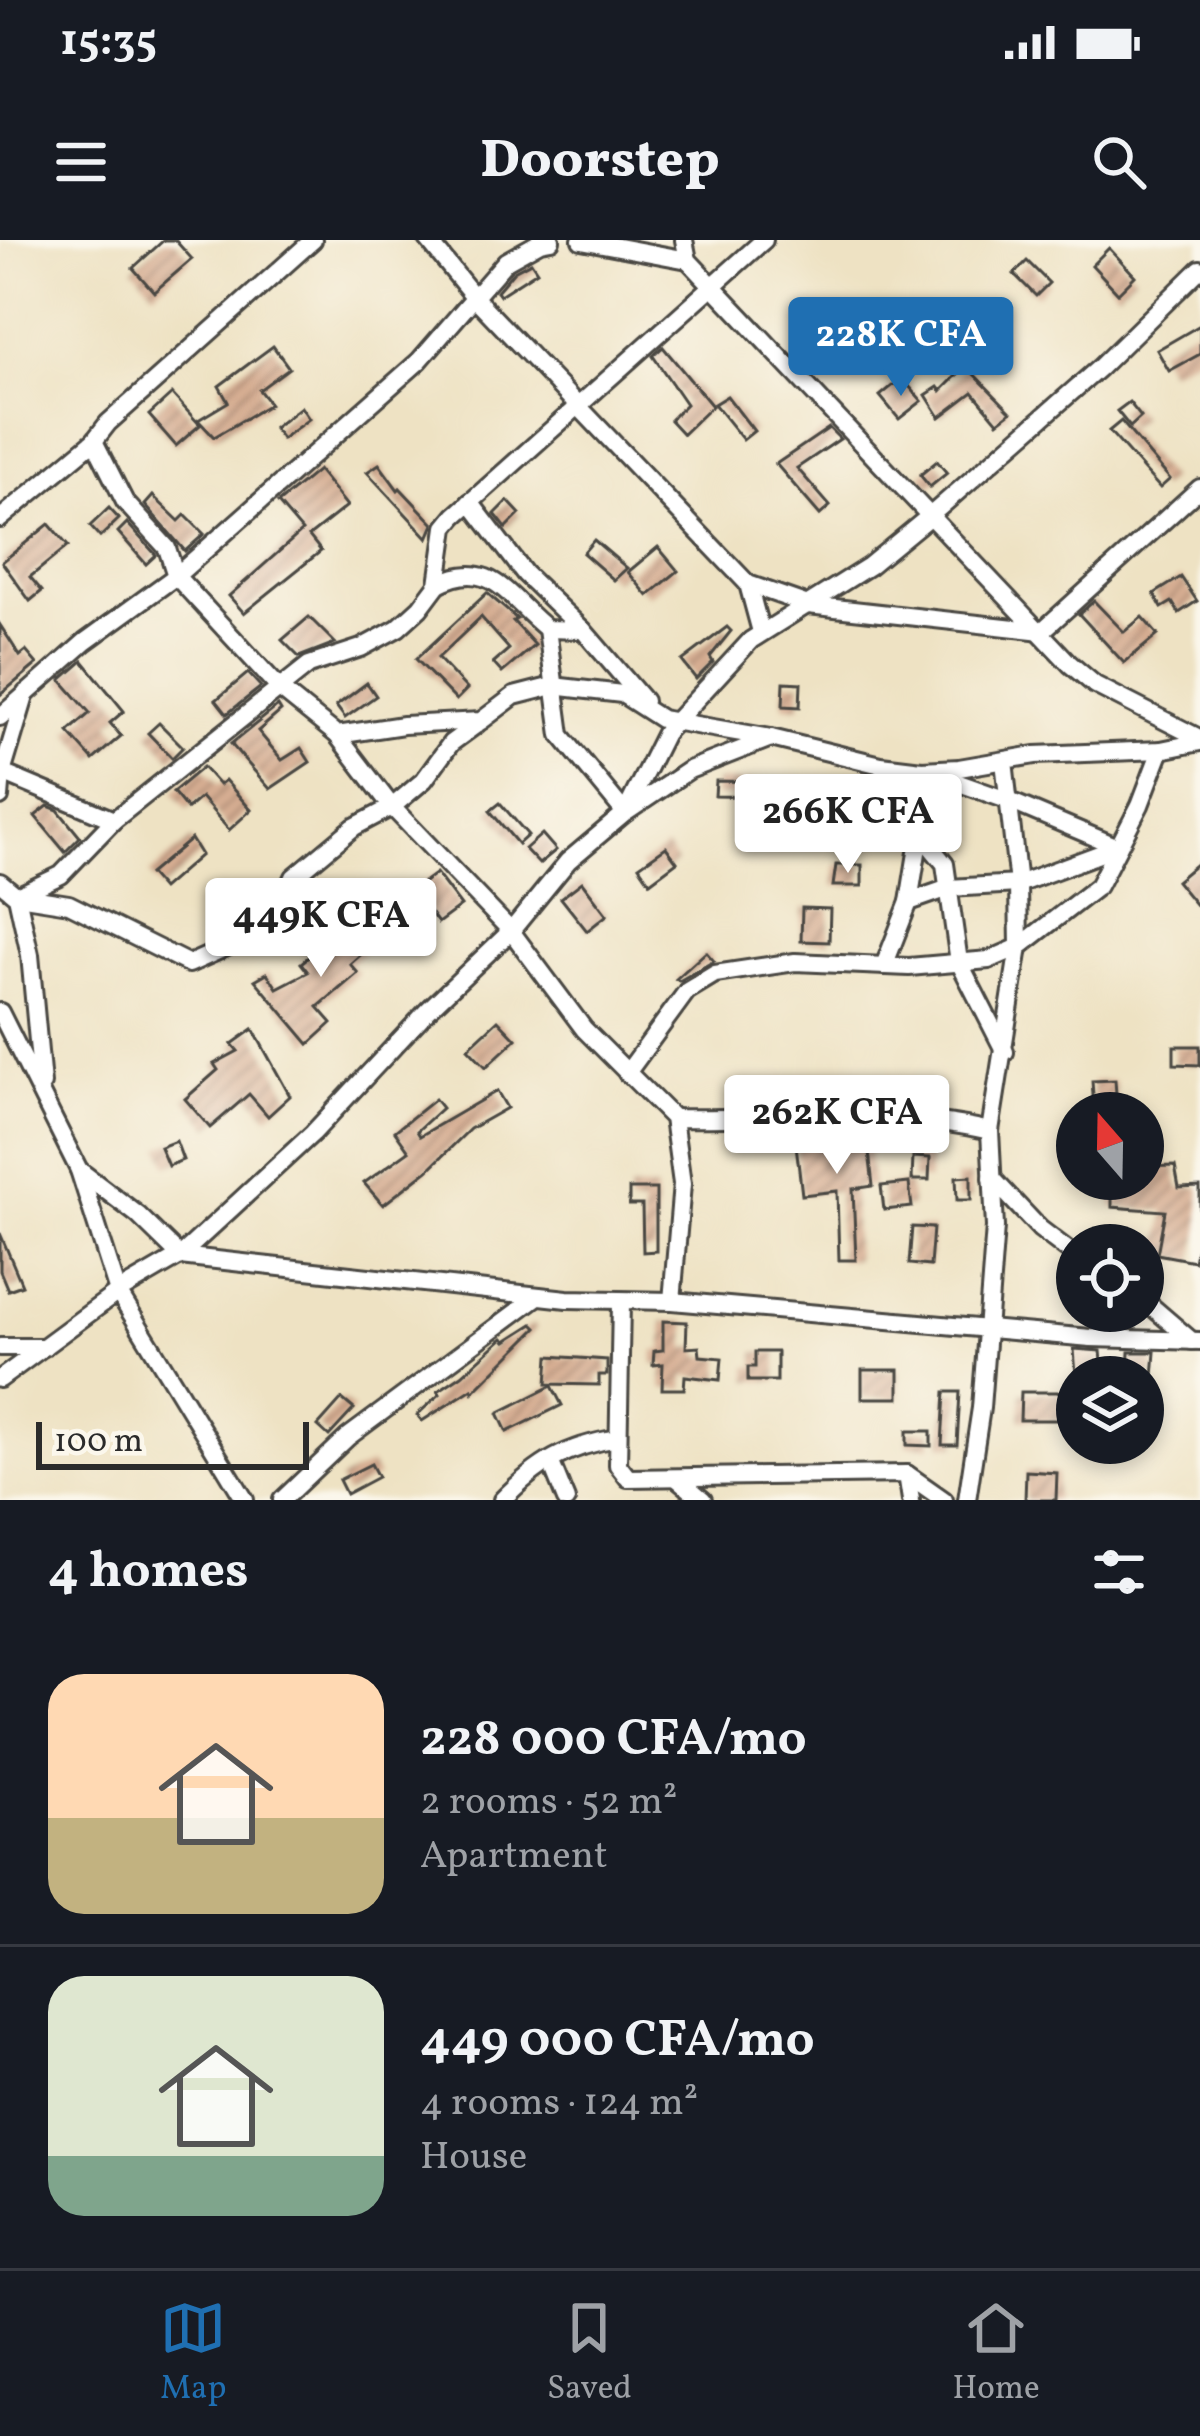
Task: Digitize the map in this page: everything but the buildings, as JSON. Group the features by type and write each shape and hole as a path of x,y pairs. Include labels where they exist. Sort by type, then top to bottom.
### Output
{"street":[{"path":"3,513 94,440 313,240"},
{"path":"428,240 476,299 748,584 808,605 1042,632 1200,488"},
{"path":"0,717 85,642 176,576 418,361 506,261 551,240"},
{"path":"581,240 688,260"},
{"path":"684,240 688,260 1095,685 1199,740"},
{"path":"438,584 446,527 578,403 764,240"},
{"path":"625,813 669,720 761,632 868,566 931,515 1099,368 1200,269"},
{"path":"94,440 125,502 167,548 176,576 281,690 337,735 392,807 511,931 584,1029 673,1118 682,1184 672,1300"},
{"path":"470,502 525,574 669,720"},
{"path":"17,896 61,875 114,820 309,665 361,648 398,628 438,584 461,572 490,577 525,574"},
{"path":"525,574 530,616"},
{"path":"490,577 547,629 583,630"},
{"path":"748,584 761,632"},
{"path":"547,629 561,735 625,813"},
{"path":"0,882 17,896 69,904 189,964 227,947 283,902 294,877 353,826 392,807 424,779 451,743 514,696 553,686 622,694 669,720 922,770 1118,847"},
{"path":"0,796 1,773 26,691"},
{"path":"337,735 481,721"},
{"path":"0,1379 118,1292 180,1256 313,1133 428,1010 511,931 568,861 625,813 689,770 771,737"},
{"path":"922,770 1035,755 1161,750 1199,740"},
{"path":"627,1072 687,991 715,974 795,962 884,966 989,960 1018,947 1098,886 1140,805 1161,750"},
{"path":"967,1500 995,1227 990,1131 1018,947 1018,884 1004,761"},
{"path":"884,966 908,902 920,834 922,770"},
{"path":"1,773 114,820"},
{"path":"920,834 945,864 959,962 1005,1053"},
{"path":"908,902 949,888 1018,884 1118,847"},
{"path":"17,896 30,955 43,1091"},
{"path":"0,1012 79,1170 118,1292 245,1500"},
{"path":"673,1118 770,1120 822,1114 958,1124 990,1131"},
{"path":"79,1170 138,1215 180,1256 538,1296 672,1300 988,1330 1196,1341"},
{"path":"992,1177 1056,1241"},
{"path":"282,1500 348,1437 538,1296"},
{"path":"621,1301 618,1465 628,1478 907,1474 944,1500"},
{"path":"1164,1316 1196,1341"},
{"path":"0,1347 45,1347"},
{"path":"502,1500 533,1468 551,1463 577,1444 618,1438"},
{"path":"551,1463 566,1500"},
{"path":"907,1474 911,1500"},
{"path":"677,1479 703,1500"}]}
